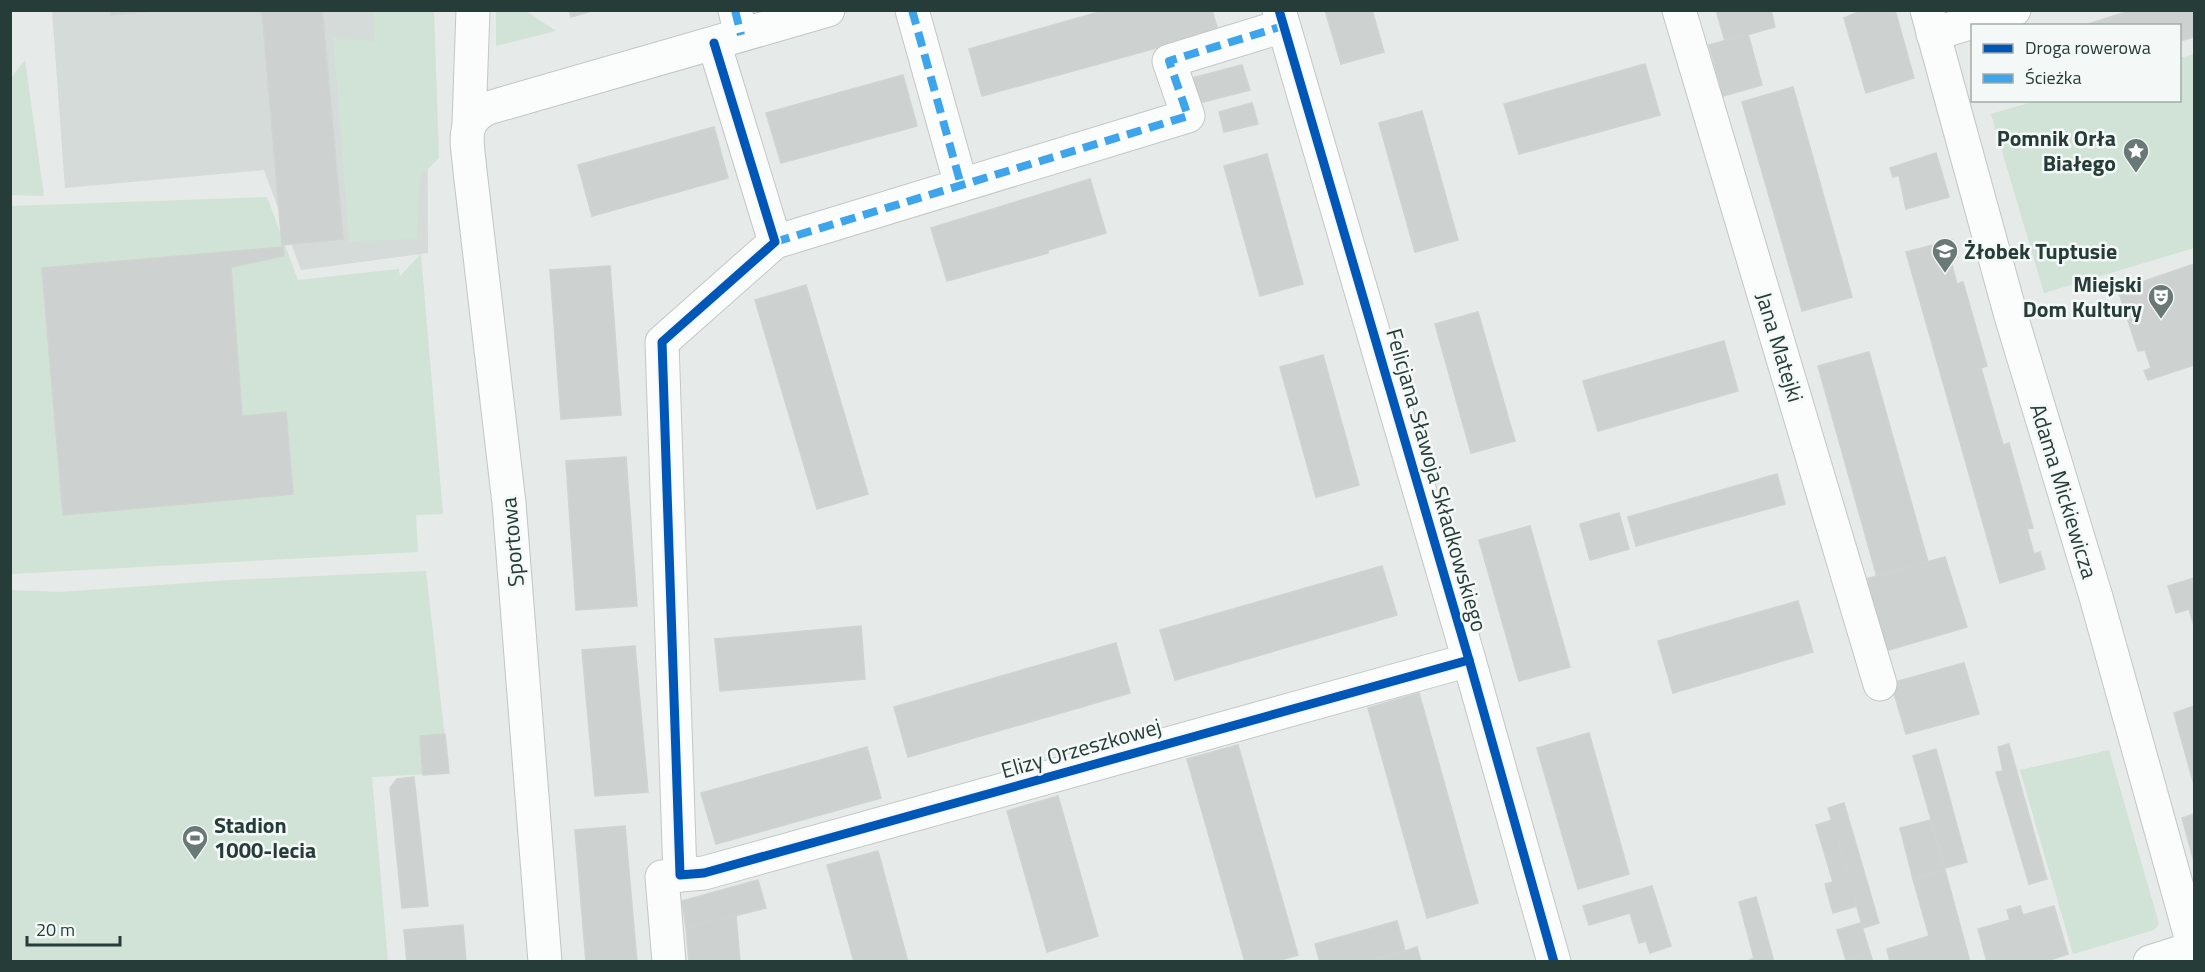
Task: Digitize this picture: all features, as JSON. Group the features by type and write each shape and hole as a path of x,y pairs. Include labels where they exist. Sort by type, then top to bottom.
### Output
{"street":[{"name":"Sportowa","path":"473,10 469,123 470,171 509,503 545,962"},
{"path":"469,123 476,113 488,108 730,30 828,10"},
{"path":"912,10 961,185"},
{"name":"Jana Matejki","path":"1679,10 1880,684"},
{"name":"Adama Mickiewicza","path":"2014,10 1930,22 2011,316 2096,597 2194,948"},
{"path":"669,962 662,877 692,874 662,342 775,242 1188,116 1169,61 1281,18"},
{"name":"Felicjana Sławoja Składkowskiego","path":"1281,18 1469,660 1554,962"},
{"path":"730,30 775,242"},
{"name":"Elizy Orzeszkowej","path":"692,874 1469,660"},
{"path":"2150,962 2194,948"}],"shaded area":[{"path":"52,11 427,11 428,253 301,270 264,170 65,188"}],"green space":[{"path":"373,11 434,11 439,158 420,177 417,239 349,242 333,38 374,41"},
{"path":"496,11 526,11 556,31 496,46"},
{"path":"2194,54 2194,248 2044,293 1991,114 2033,102 2181,102 2181,58"},
{"path":"25,60 44,196 11,195 11,78"},
{"path":"267,197 298,280 399,269 400,276 421,254 443,514 416,515 418,552 11,574 11,206"},
{"name":"Stadion 1000-lecia","path":"426,571 449,773 372,777 388,961 11,962 11,590 60,592 231,580"},
{"path":"2109,750 2159,924 2154,930 2073,954 2020,770"}],"building":[{"path":"111,10 165,10 111,15"},
{"path":"262,10 322,10 343,239 282,245"},
{"path":"569,10 595,10 571,17"},
{"path":"1106,10 1212,10 1218,31 982,96 969,49"},
{"path":"1325,10 1372,10 1384,52 1341,64"},
{"path":"1716,10 1771,10 1775,27 1725,41"},
{"path":"1863,10 1895,10 1914,78 1866,93 1844,18"},
{"path":"2132,10 2194,10 2194,37 2181,41 2181,24 2088,24"},
{"path":"1748,34 1762,85 1723,96 1709,45"},
{"path":"1645,64 1660,115 1519,154 1504,104"},
{"path":"1242,65 1250,90 1199,103 1192,78"},
{"path":"903,75 917,126 781,163 766,113"},
{"path":"1793,87 1852,297 1802,311 1742,102"},
{"path":"1252,103 1258,124 1224,132 1219,112"},
{"path":"1422,111 1458,240 1415,252 1379,123"},
{"path":"714,127 728,178 592,216 578,165"},
{"path":"1936,153 1949,197 1906,209 1899,175 1893,177 1890,168"},
{"path":"1267,154 1303,284 1260,296 1224,166"},
{"path":"1090,179 1106,233 1048,250 1048,253 947,281 931,228"},
{"path":"1952,240 1957,257 1950,258 1957,284 1963,282 1987,366 1981,368 2003,445 2009,443 2033,528 2027,529 2034,554 2040,552 2045,569 2000,583 1906,252"},
{"path":"283,247 284,256 231,267 242,416 286,412 293,494 63,515 42,268"},
{"name":"Miejski Dom Kultury","path":"2194,264 2194,365 2148,380 2144,371 2151,368 2145,350 2138,351 2118,290"},
{"path":"610,266 621,415 561,419 550,270"},
{"path":"806,285 868,494 817,509 755,300"},
{"path":"1478,312 1515,441 1471,453 1435,324"},
{"path":"1724,341 1738,391 1598,431 1583,381"},
{"path":"1869,352 1928,562 1877,577 1818,366"},
{"path":"1323,355 1359,485 1316,497 1280,367"},
{"path":"626,457 637,606 576,610 566,461"},
{"path":"1777,474 1785,504 1636,546 1628,517"},
{"path":"1619,513 1629,549 1590,560 1580,524"},
{"path":"1530,526 1570,667 1519,681 1479,540"},
{"path":"1945,557 1967,627 1882,652 1862,580"},
{"path":"1382,566 1397,615 1175,680 1160,630"},
{"path":"2194,578 2194,626 2189,609 2176,613 2168,586"},
{"path":"1798,601 1813,652 1673,693 1658,641"},
{"path":"861,626 865,679 720,691 715,639"},
{"path":"1116,643 1130,693 908,757 894,707"},
{"path":"635,646 648,792 595,796 582,650"},
{"path":"1964,663 1979,714 1906,734 1891,683"},
{"path":"1419,693 1478,903 1427,918 1368,708"},
{"path":"2194,706 2194,785 2174,713"},
{"path":"1589,733 1629,874 1578,889 1537,748"},
{"path":"445,734 449,773 423,775 420,736"},
{"path":"2009,744 2047,879 2029,884 1996,772 2003,771 1998,747"},
{"path":"1238,745 1298,955 1274,962 1245,962 1187,759"},
{"path":"867,747 881,798 716,844 701,793"},
{"path":"1936,749 1967,862 1945,868 1913,756"},
{"path":"414,777 428,906 402,908 390,788 397,779"},
{"path":"1058,796 1098,936 1047,952 1007,811"},
{"path":"1844,803 1879,923 1863,928 1828,808"},
{"path":"2194,814 2194,862 2182,818"},
{"path":"1832,820 1857,906 1833,913 1825,884 1833,882 1816,825"},
{"path":"1931,820 1945,870 1913,879 1900,828"},
{"path":"625,826 637,962 586,962 575,830"},
{"path":"878,851 908,962 854,962 827,865"},
{"path":"1945,870 1970,962 1890,962 1887,949 1929,936 1913,879"},
{"path":"758,880 766,908 686,928 682,901"},
{"path":"1652,886 1671,946 1650,953 1646,941 1639,943 1630,913 1589,925 1583,906"},
{"path":"1756,897 1774,962 1749,960 1754,958 1739,902"},
{"path":"2020,906 2023,915 2054,906 2068,954 2044,962 1987,962 1978,929 2010,920 2007,910"},
{"path":"736,915 740,962 689,962 686,928"},
{"path":"1397,921 1405,951 1367,962 1320,962 1315,944"},
{"path":"1861,923 1870,953 1846,960 1837,930"},
{"path":"463,925 466,962 407,962 404,930"},
{"path":"1417,947 1421,962 1368,961 1405,951"},
{"path":"1870,953 1873,962 1842,962 1846,960"}],"marked path":[{"path":"735,10 741,35"},
{"path":"912,10 961,185"},
{"path":"775,242 1188,116 1169,61 1283,26"}],"cycle path":[{"path":"1279,10 1469,660 1554,962"},
{"path":"714,43 775,242 662,342 680,875 704,873 1469,660"}],"place":[{"name":"Pomnik Orła Białego","path":"2136,174"},
{"name":"Żłobek Tuptusie","path":"1945,274"},
{"name":"Miejski Dom Kultury","path":"2161,320"},
{"name":"Stadion 1000-lecia","path":"195,861"}]}
